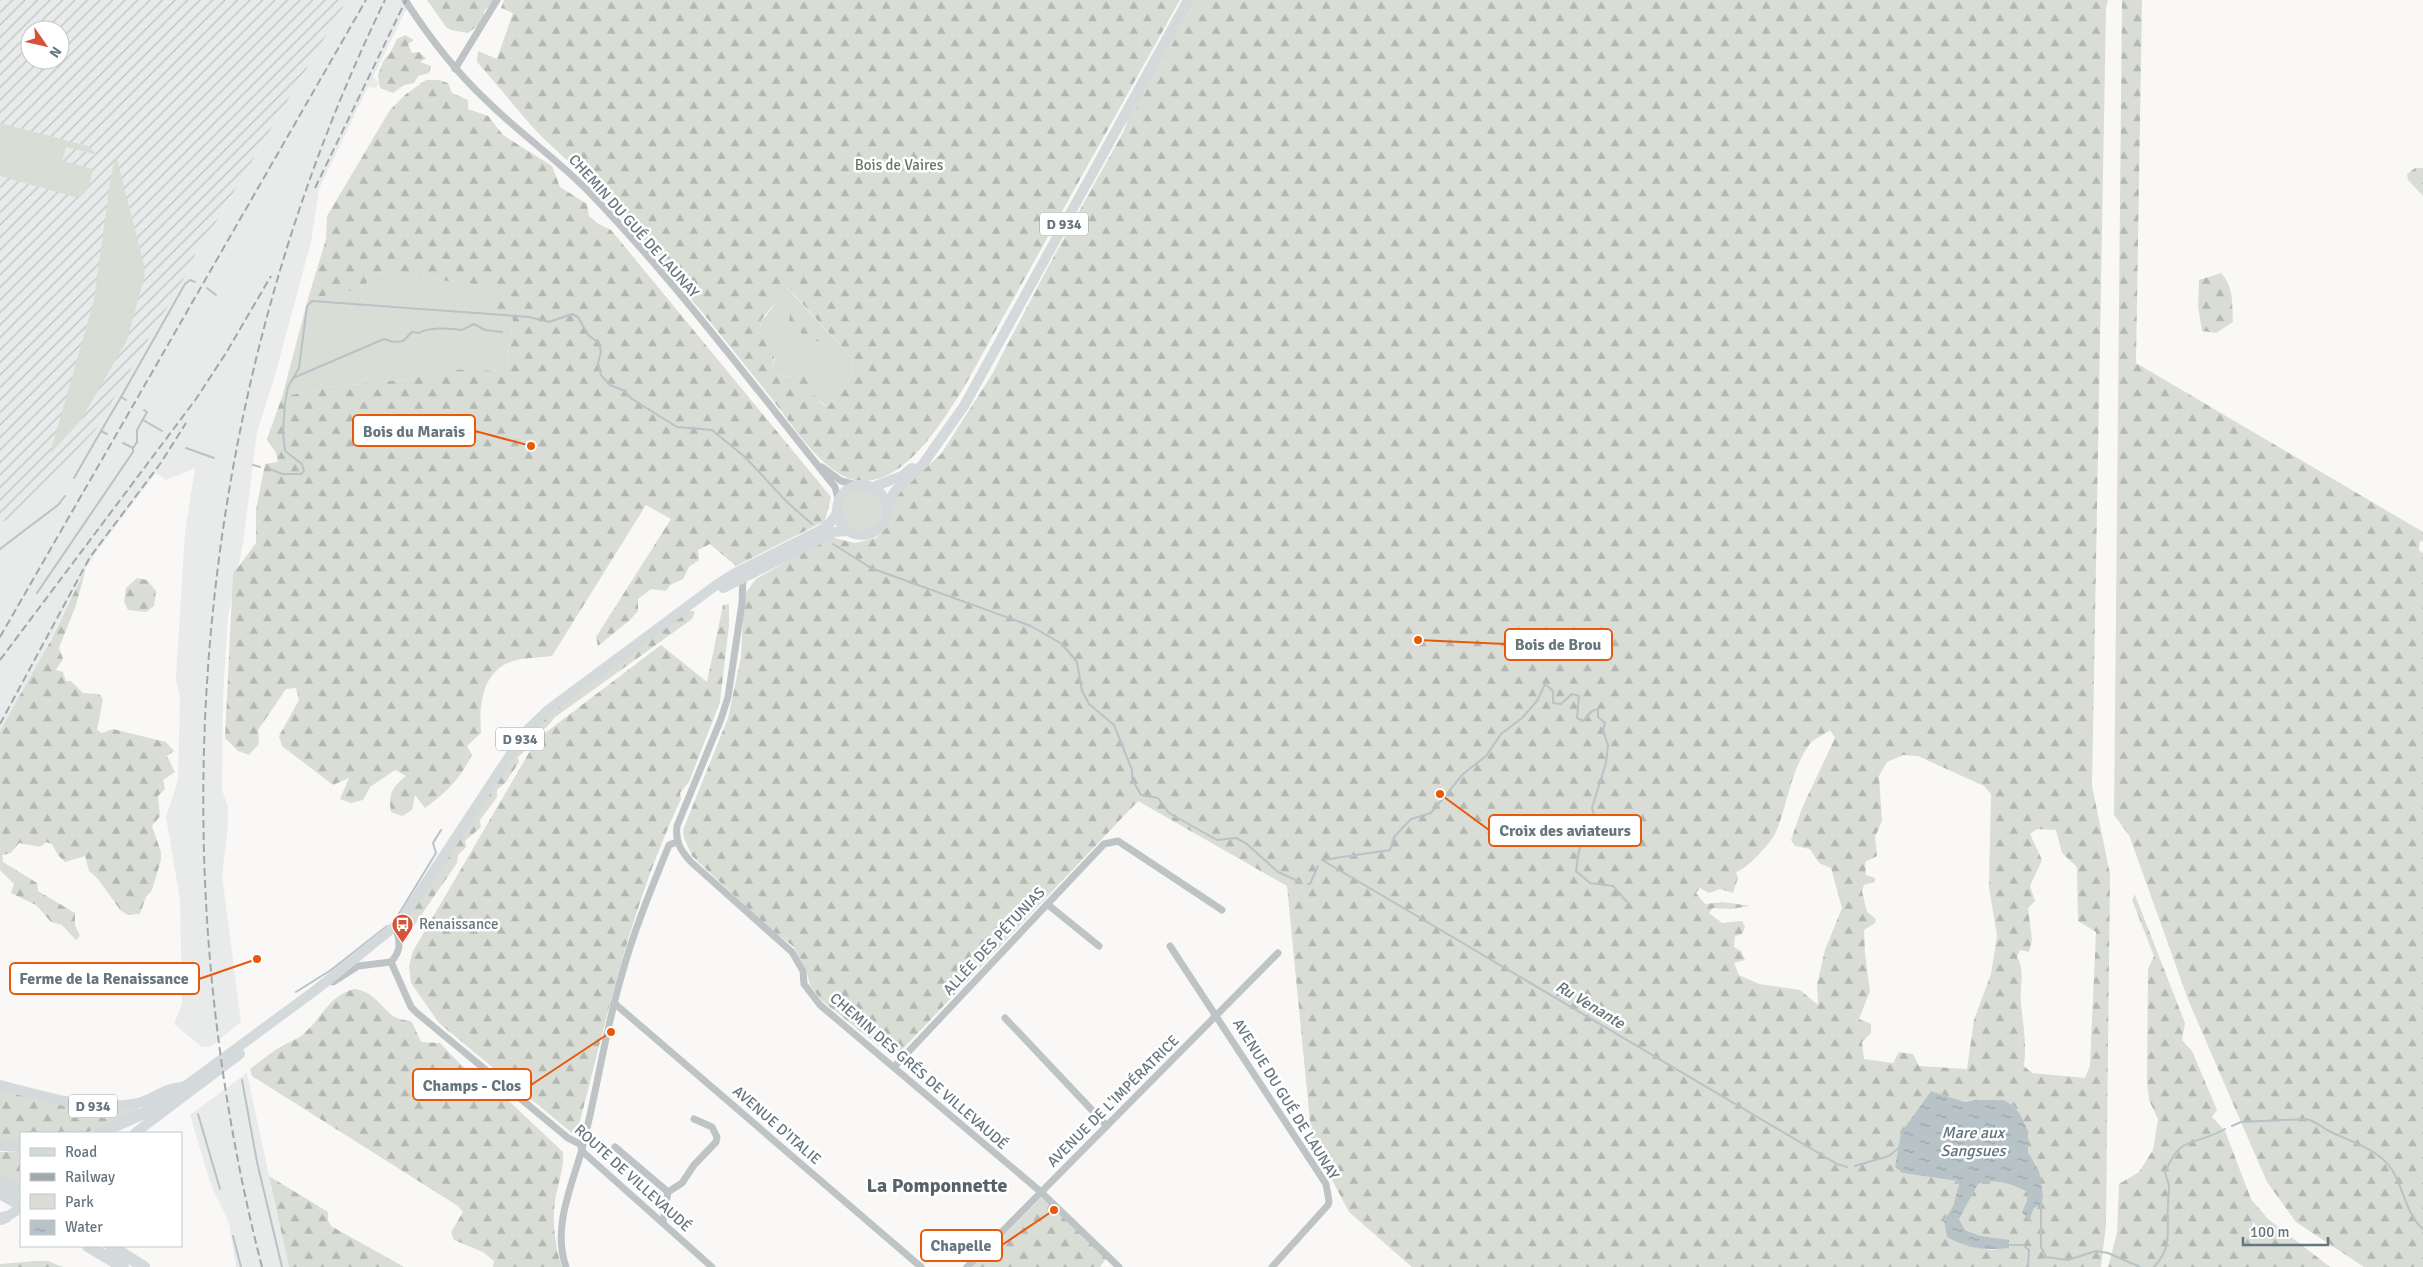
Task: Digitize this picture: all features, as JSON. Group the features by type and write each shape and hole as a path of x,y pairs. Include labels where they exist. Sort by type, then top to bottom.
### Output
{"highway":[{"path":"101,1132 144,1113 184,1087"},
{"path":"0,1145 20,1146"},
{"path":"0,1180 20,1190"},
{"path":"0,1193 20,1205"},
{"path":"90,1247 123,1267"},
{"path":"113,1247 144,1267"}],"main road":[{"name":"D 934","path":"887,504 895,491 923,464 964,406 1188,0"},
{"name":"D 934","path":"873,487 902,476 937,446"},
{"path":"857,485 873,487 880,492 887,504 887,515 878,530 862,536 848,531 843,526 838,507 843,494 857,485"},
{"name":"D 934","path":"136,1132 322,989 387,936 409,910 526,730 548,710 737,572 821,530 830,523 838,507"},
{"name":"D 934","path":"698,600 834,532 848,531"},
{"name":"D 934","path":"0,1085 56,1100 99,1106 137,1104 175,1086 184,1087 317,989 395,927"},
{"path":"2,1219 20,1207"}],"street":[{"path":"455,69 497,0"},
{"name":"CHEMIN DU GUÉ DE LAUNAY","path":"407,2 455,69 486,101 557,162 594,198 692,310 835,487 838,507"},
{"name":"CHEMIN DU GUÉ DE LAUNAY","path":"812,459 841,481 857,485"},
{"path":"566,1267 563,1253 564,1206 582,1149 614,1003 631,943 669,845 677,842 677,826 728,698 742,602 742,578 744,573 766,561 778,551"},
{"name":"ALLÉE DES PÉTUNIAS","path":"894,1067 1104,844 1118,841 1222,910"},
{"name":"CHEMIN DES GRÉS DE VILLEVAUDÉ","path":"677,842 680,850 691,862 792,952 803,971 804,984 820,1005 1041,1192 1081,1228 1119,1267"},
{"path":"1047,904 1099,946"},
{"path":"322,989 358,966 391,962 397,956 400,944 395,927"},
{"name":"AVENUE DU GUÉ DE LAUNAY","path":"1170,946 1326,1184 1328,1205 1274,1266"},
{"name":"AVENUE DE L'IMPÉRATRICE","path":"967,1267 1278,953"},
{"name":"ROUTE DE VILLEVAUDÉ","path":"391,962 411,1007 417,1013 568,1138 580,1144 582,1149 712,1267"},
{"name":"AVENUE D'ITALIE","path":"614,1003 921,1267"},
{"path":"1005,1018 1107,1126"},
{"path":"663,1222 668,1192 682,1183 694,1165 716,1142 712,1127 694,1119"},
{"path":"616,1147 668,1192"}],"shaded area":[{"path":"0,0 347,0 206,239 198,245 192,264 96,429 10,524 0,518"},
{"path":"347,0 411,0 373,77 379,82 376,88 368,87 319,189 311,242 274,379 257,432 243,544 228,616 223,697 222,790 228,806 228,826 222,875 241,1022 210,1047 202,1047 174,1024 182,1004 180,900 166,817 178,780 180,698 176,679 185,533 195,468 166,480 156,473 99,548 86,568 22,696 0,731 0,499 193,242 206,239"},
{"path":"247,1073 289,1267 236,1267 229,1223 211,1185 190,1115"}],"green space":[{"path":"427,0 493,0 493,3 484,11 483,18 479,24 468,33 451,30 446,27"},
{"name":"Bois de Vaires","path":"504,0 1180,0 945,418 908,461 893,472 877,479 861,481 849,479 837,473 804,441 732,349 660,262 585,178 533,127 477,62 478,51 497,59 513,13 501,8","holes":["788,288 851,357 854,370 845,388 828,406 822,404 811,391 820,382 819,375 811,369 802,369 791,377 776,374 772,366 774,361 773,351 770,343 760,330 761,320"]},
{"path":"1192,0 1197,0 1122,136 1131,110"},
{"path":"1197,0 2108,0 2106,8 2092,786 2110,874 2106,1224 2101,1267 1412,1267 1349,1212 1312,1142 1287,886 1138,801 897,1055 887,1052 821,1000 810,985 806,969 794,947 768,927 692,856 684,838 683,830 728,718 741,657 744,595 756,579 830,537 855,543 876,538 886,528 894,496 941,454 991,376 1048,267","holes":["1830,730 1835,738 1802,808 1791,840 1795,846 1810,849 1819,863 1831,868 1842,908 1825,950 1817,984 1818,1005 1800,990 1759,984 1739,975 1734,963 1745,960 1741,951 1734,947 1735,936 1742,934 1745,927 1742,921 1722,923 1709,913 1713,908 1731,909 1750,906 1723,902 1705,904 1696,893 1700,888 1709,893 1720,889 1733,893 1738,878 1736,872 1758,855 1776,832 1793,777 1803,755 1816,739","1903,755 1918,756 1984,786 1991,794 1989,887 1997,936 1991,974 1974,1020 1967,1069 1919,1066 1913,1054 1899,1052 1893,1063 1864,1059 1862,1042 1871,1033 1871,1024 1859,1019 1870,991 1864,930 1875,923 1876,919 1867,912 1862,891 1864,885 1874,882 1875,878 1866,875 1865,862 1877,856 1875,837 1882,821 1879,776 1887,762","2037,829 2056,830 2062,853 2077,867 2078,921 2096,932 2090,1066 2085,1078 2032,1073 2024,1066 2025,1041 2021,997 2022,973 2017,957 2020,950 2029,952 2032,940 2028,908 2035,901 2030,886 2042,860 2030,834","1931,1091 1965,1102 2004,1100 2014,1106 2020,1114 2028,1131 2028,1152 2039,1171 2034,1208 2029,1220 2022,1212 2027,1200 2027,1192 2009,1184 1991,1181 1978,1183 1959,1219 1965,1230 1981,1236 2009,1241 1993,1250 1980,1248 1944,1220 1953,1206 1959,1184 1957,1181 1902,1173 1895,1167 1917,1112"]},
{"path":"2122,0 2142,0 2136,363 2423,532 2423,542 2420,540 2419,550 2423,553 2423,1267 2364,1267 2296,1222 2267,1182 2189,1002 2129,835 2114,815"},
{"path":"405,35 414,40 408,44 412,53 419,52 426,58 420,62 431,66 429,73 418,76 414,83 404,85 393,93 380,88 378,75 383,61 390,53 397,39"},
{"path":"426,80 439,80 448,83 452,93 468,100 468,109 488,116 503,135 552,166 560,187 587,204 589,216 597,223 611,230 831,497 825,521 736,566 710,544 698,550 699,560 689,567 683,579 670,585 666,591 651,589 638,599 638,611 630,620 598,646 596,637 671,519 646,505 552,656 521,659 505,664 490,679 482,699 481,733 467,746 472,755 458,778 446,791 425,808 415,795 412,810 402,816 391,812 390,800 394,787 406,776 395,770 370,787 363,800 351,803 340,799 349,778 333,785 282,746 279,736 299,700 296,688 286,689 258,730 259,744 249,755 238,751 225,738 233,574 256,543 256,510 265,464 278,462 276,453 267,439 282,397 330,387 410,379 444,369 506,371 513,319 493,316 491,286 377,273 360,289 308,299 326,239 327,216 390,110 406,94"},
{"path":"0,123 88,146 97,155 66,147 62,161 93,169 86,191 80,196 75,197 0,176"},
{"path":"116,155 145,269 144,279 127,340 81,420 50,454 94,300 110,182"},
{"path":"2415,168 2423,168 2423,196 2408,180 2407,174"},
{"path":"377,273 492,286 513,319 506,371 444,369 410,379 330,387 282,397 308,299 360,289"},
{"path":"2221,273 2230,290 2233,322 2216,333 2202,331 2198,306 2199,280"},
{"path":"787,288 851,357 854,370 845,388 828,406 814,395 802,369 792,377 776,374 772,366 775,359 760,330 761,320"},
{"path":"791,310 800,310 805,323 811,324 821,333 819,341 810,342 789,321"},
{"path":"865,489 873,492 879,498 882,510 879,522 873,528 857,531 849,528 843,522 840,506 843,498 849,492"},
{"path":"86,568 76,605 59,648 63,659 56,670 63,672 66,681 71,681 83,693 99,694 103,699 97,730 102,733 113,729 166,742 174,751 167,756 175,772 163,780 165,789 158,796 160,816 152,826 161,852 161,860 152,890 146,897 140,914 128,915 121,911 98,879 89,871 85,856 65,862 58,855 52,844 46,842 40,847 19,843 11,853 2,855 3,862 37,883 38,891 75,913 75,925 80,936 76,940 62,925 51,922 36,905 11,893 14,884 0,870 0,731 51,640"},
{"path":"137,578 147,580 156,591 154,606 146,612 128,610 124,602 126,588"},
{"path":"729,604 729,625 720,702 689,782 680,793 681,799 647,881 621,963 577,1133 572,1133 439,1023 411,983 409,966 413,951 537,739 661,645 707,682 723,605"},
{"path":"688,611 695,611 692,619 554,718 550,724 529,740 526,750 518,757 519,762 506,782 497,790 497,797 480,820 481,827 465,841 466,847 458,855 457,863 411,930 404,935 400,932 401,926 522,742 541,721"},
{"path":"2135,895 2185,1023 2182,1040 2192,1051 2217,1110 2212,1117 2225,1131 2251,1199 2268,1219 2330,1267 2108,1267 2117,1233 2119,1184 2139,1172 2153,1150 2158,1119 2149,1100 2147,1080 2148,969 2154,956 2132,900"},
{"path":"355,989 372,996 393,1016 412,1022 421,1042 440,1043 461,1065 495,1088 563,1152 563,1165 555,1201 554,1217 556,1243 562,1267 493,1267 494,1261 483,1252 454,1240 451,1232 463,1212 458,1206 252,1076 250,1069 276,1050 301,1036 336,998"},
{"path":"0,1090 136,1107 140,1110 108,1126 88,1132 20,1132 20,1143 0,1142"},
{"path":"0,1152 20,1152 20,1184 0,1174"},
{"path":"269,1176 328,1212 328,1220 331,1226 404,1267 289,1267"},
{"path":"1043,1196 1107,1257 1100,1267 972,1267"},
{"path":"48,1261 63,1267 0,1267 0,1264"}],"water":[{"name":"Mare aux Sangsues","path":"1931,1091 1965,1102 2004,1100 2014,1106 2020,1114 2028,1131 2028,1152 2039,1171 2043,1196 2041,1204 2034,1208 2029,1221 2022,1212 2027,1200 2027,1192 2003,1183 1984,1182 1978,1184 1959,1219 1965,1230 1981,1236 2009,1240 2009,1248 1977,1248 1947,1237 1944,1220 1953,1206 1959,1184 1957,1181 1902,1173 1895,1167 1901,1133"}],"waterway":[{"path":"121,397 185,284 190,280 195,282"},
{"path":"207,288 216,295"},
{"path":"268,468 282,474 301,474 304,471 302,464 285,451 283,432 288,387 299,368 307,306 312,301 529,317 549,322 572,314 578,317 588,335 599,343 601,352 598,363 601,375 610,385 623,390 632,399 677,427 712,430 745,457 787,502 812,524"},
{"path":"293,378 384,339 394,342 403,341 412,332 419,333 440,328 462,330 474,324 485,330 502,332"},
{"path":"101,431 121,397 126,400"},
{"path":"123,443 133,448 137,442 137,430 147,412 144,410"},
{"path":"143,420 162,431"},
{"path":"74,478 101,431 107,434"},
{"path":"37,593 133,452 133,448"},
{"path":"186,448 214,458"},
{"path":"253,465 260,467"},
{"path":"0,549 58,505 65,496"},
{"path":"833,544 871,568 1031,626 1062,644 1077,662 1082,691 1089,704 1114,725 1132,770 1132,779 1141,795 1158,798 1169,813 1217,840 1236,838 1247,844 1278,872 1300,882"},
{"path":"1322,860 1390,850 1394,837 1411,819 1431,813 1463,774 1486,756 1501,734 1522,718 1537,701 1545,684 1553,691 1553,703 1561,704 1572,694 1579,696 1577,718 1583,721 1592,711 1598,709 1598,717 1605,723 1603,731 1608,745 1606,763 1592,808 1596,822 1579,850 1576,871 1590,883 1613,886 1627,902"},
{"path":"397,917 436,853 433,843 441,830"},
{"name":"Ru Venante","path":"1322,860 1837,1164 1847,1167"},
{"path":"1308,884 1310,884 1318,866"},
{"path":"296,992 331,970 387,926"},
{"path":"242,1080 257,1162 282,1267"},
{"path":"198,1114 220,1189"},
{"path":"2232,1126 2241,1122 2306,1119 2367,1148 2390,1166 2410,1211 2423,1229"},
{"path":"2154,1267 2167,1244 2169,1188 2165,1173 2171,1161 2176,1152 2182,1147 2225,1129"},
{"name":"Ru Venante","path":"1855,1166 1889,1156 1900,1147"},
{"path":"2041,1202 2041,1247 2046,1257 2068,1260 2096,1251 2108,1253 2140,1267"},
{"path":"233,1236 241,1267"},
{"name":"Ru Venante","path":"2008,1245 2023,1245 2029,1250 2028,1267"}],"railway":[{"path":"0,637 366,0"},
{"path":"262,1267 228,1108 209,947 203,785 212,623 234,462 270,304 321,149 385,0"},
{"path":"315,188 406,0"},
{"path":"0,660 196,399 226,353 271,276"},
{"path":"0,724 90,557 160,464 186,423"}],"place":[{"name":"Bois du Marais","path":"531,446"},
{"name":"Bois de Brou","path":"1418,640"},
{"name":"Croix des aviateurs","path":"1440,794"},
{"name":"Renaissance","path":"403,943"},
{"name":"Ferme de la Renaissance","path":"257,959"},
{"name":"Champs - Clos","path":"611,1032"},
{"name":"Chapelle","path":"1054,1210"}],"district":[{"name":"La Pomponnette","path":"937,1185"}]}
